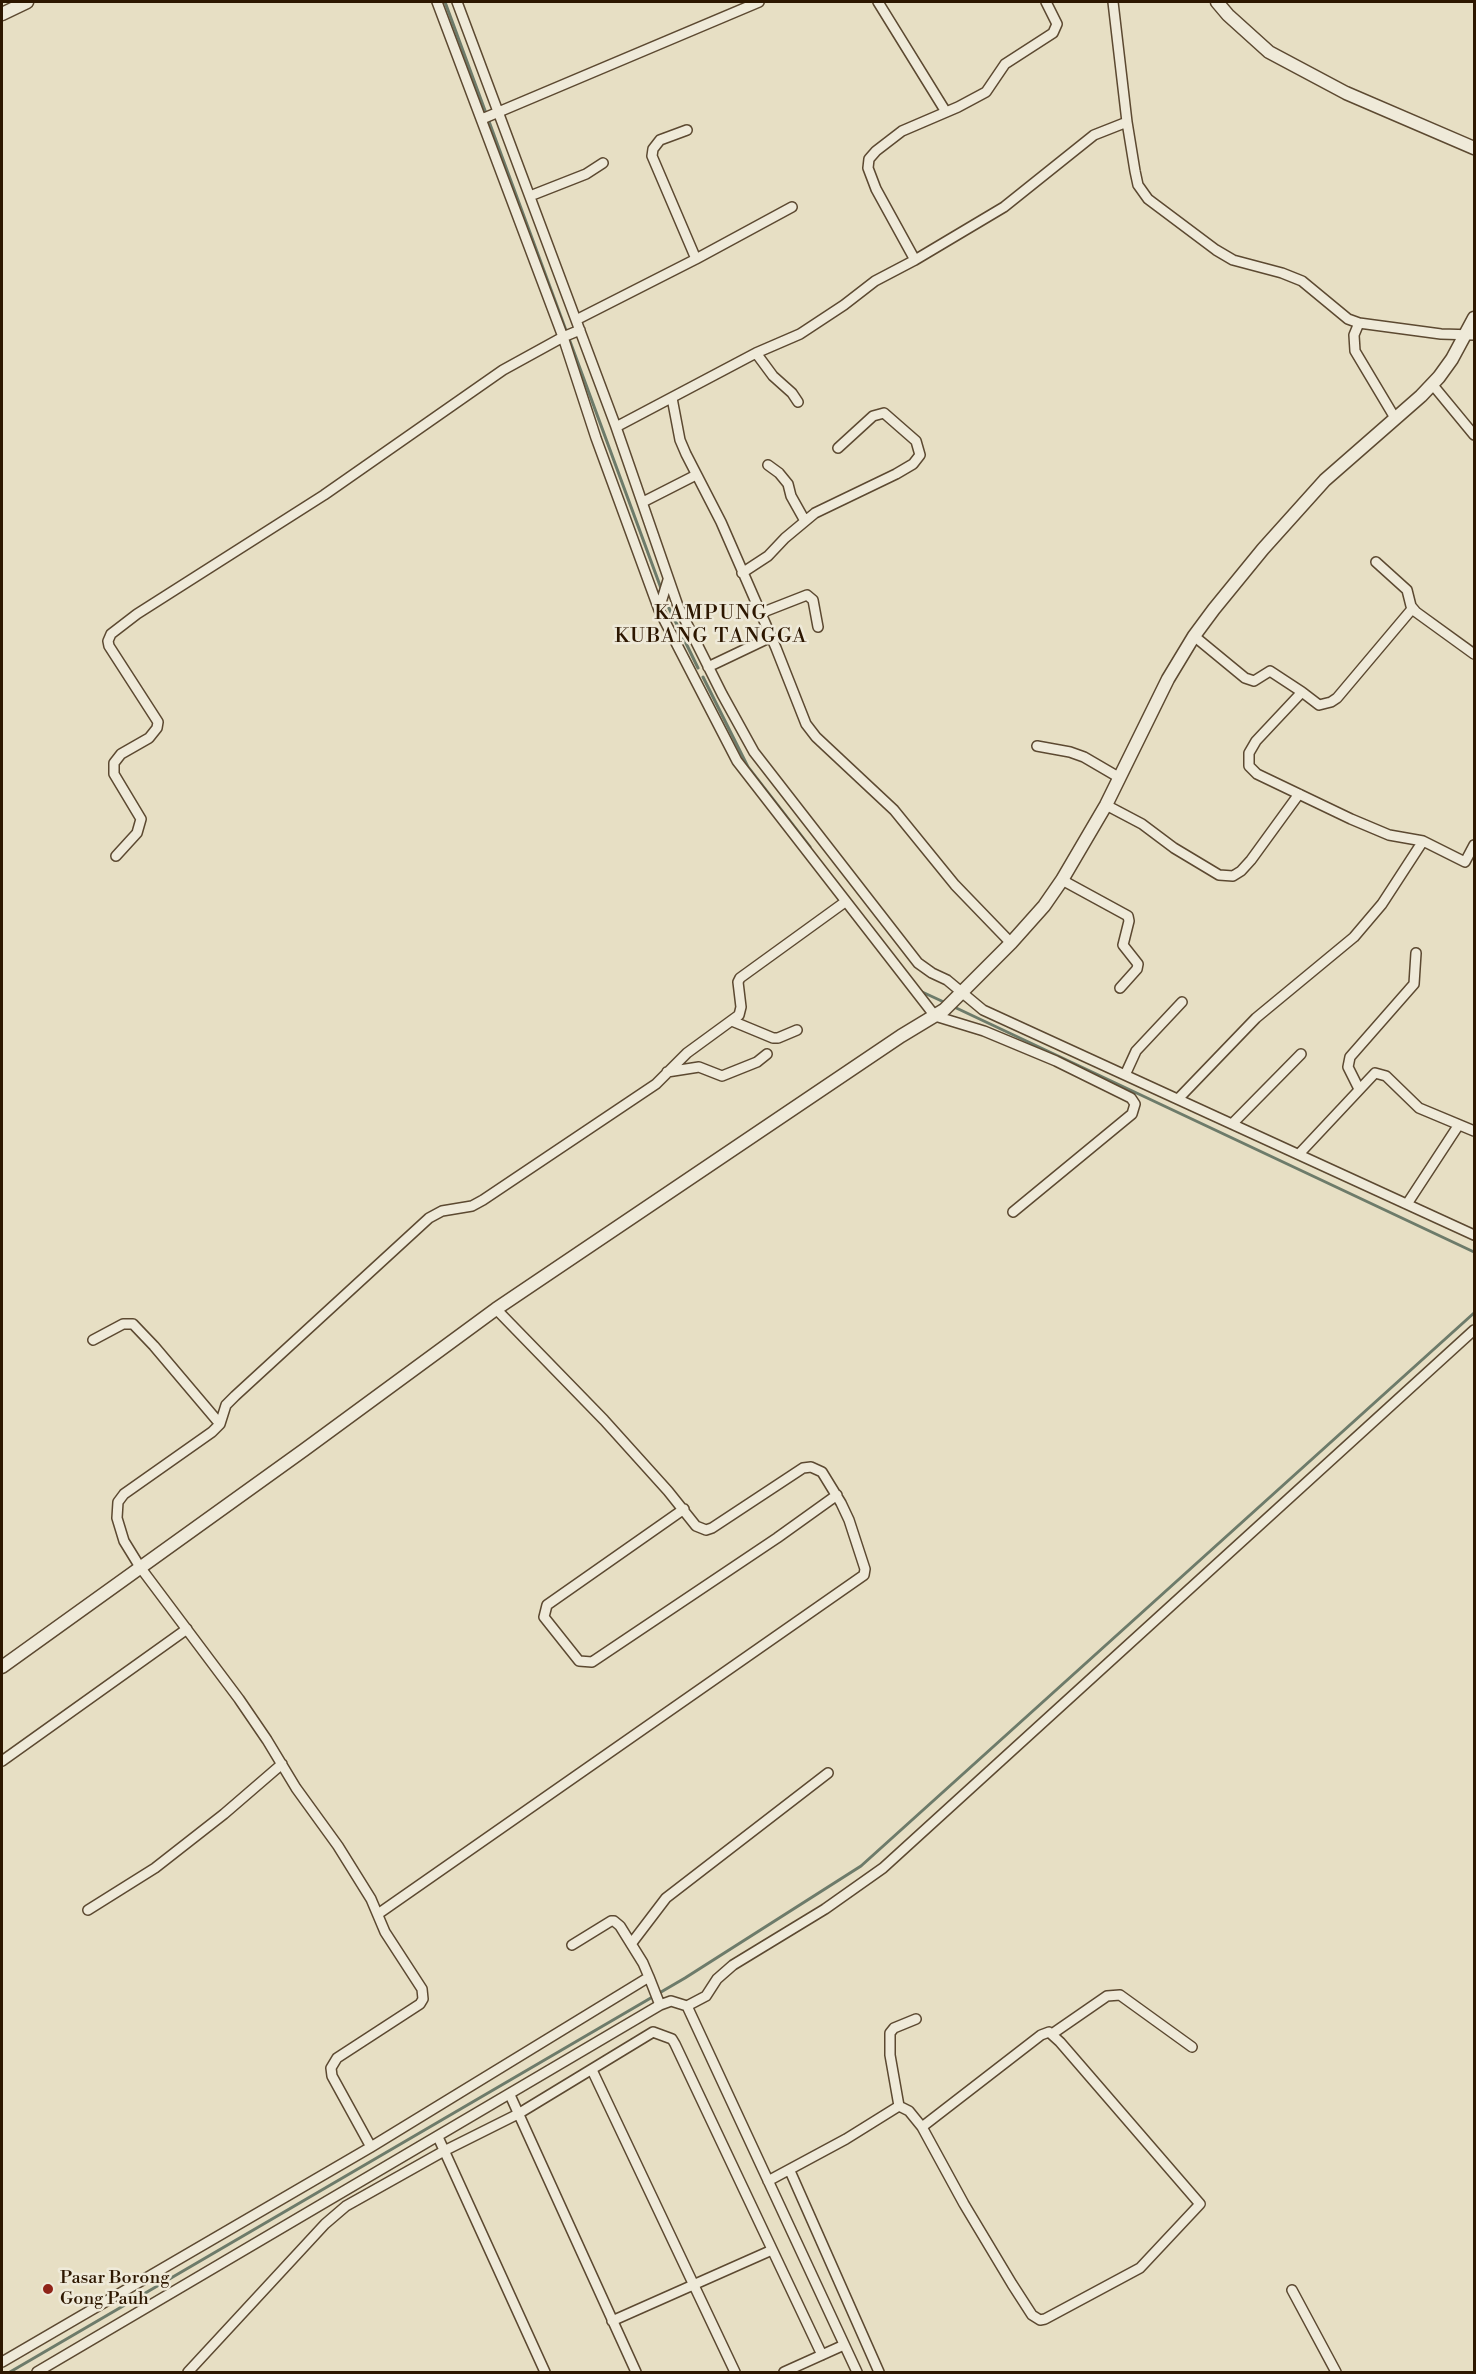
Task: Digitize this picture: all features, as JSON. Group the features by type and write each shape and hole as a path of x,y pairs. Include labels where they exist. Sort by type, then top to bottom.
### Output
{"street":[{"path":"2,14 27,2"},
{"path":"437,2 530,195 576,320 571,334 596,438 659,610 737,761 845,902 940,1013 1056,1062 1131,1098 1135,1104 1132,1114 1012,1212"},
{"path":"457,2 490,115 571,334 616,427 643,502 667,583 708,667 754,752 918,963 947,980 959,995 983,1010 1474,1235"},
{"path":"490,115 759,2"},
{"path":"878,2 946,112"},
{"path":"915,260 876,189 868,168 869,159 902,131 986,92 1005,64 1053,33 1057,24 1046,2"},
{"path":"1113,2 1127,122 1138,185 1148,199 1233,260 1282,273 1302,281 1348,319 1359,323 1441,334 1470,335"},
{"path":"1217,2 1269,52 1346,93 1474,148"},
{"path":"616,427 756,353 800,334 844,305 875,280 915,260 1004,207 1094,135 1127,122"},
{"path":"687,130 660,140 655,144 652,156 696,260"},
{"path":"530,195 586,174 603,163"},
{"path":"576,320 696,260 792,207"},
{"path":"2,1667 304,1450 495,1309 901,1036 940,1013 1011,943 1044,906 1062,880 1106,805 1168,680 1194,636 1263,549 1324,480 1432,384 1470,335 1474,318"},
{"path":"1359,323 1353,335 1355,351 1395,418"},
{"path":"116,856 137,833 141,819 114,774 114,763 121,754 149,738 157,728 158,722 109,646 108,641 111,634 137,614 324,495 503,370 571,334"},
{"path":"756,353 773,376 792,393 798,402"},
{"path":"1432,384 1474,435"},
{"path":"672,398 680,440 721,522 761,613 799,709 816,737 894,810 955,885 1011,943"},
{"path":"742,573 768,556 805,521 825,507 864,491 913,464 920,455 916,441 884,413 873,416 838,448"},
{"path":"768,465 788,484 791,496 805,521"},
{"path":"643,502 696,475"},
{"path":"1376,562 1407,590 1412,609 1474,654"},
{"path":"659,610 667,583"},
{"path":"761,613 807,595 813,600 818,627"},
{"path":"1194,636 1250,681 1270,671 1319,705 1324,705 1337,698 1412,609"},
{"path":"708,667 771,637"},
{"path":"1302,692 1256,741 1248,761 1249,766 1257,774 1389,835 1423,841 1474,866"},
{"path":"1037,746 1070,752 1120,778"},
{"path":"1106,805 1142,824 1173,848 1219,875 1233,876 1251,860 1299,794"},
{"path":"1178,1099 1256,1018 1354,937 1382,904 1423,841"},
{"path":"1465,862 1474,845"},
{"path":"1062,880 1128,916 1129,921 1123,945 1138,964 1137,969 1120,988"},
{"path":"371,2147 332,2076 331,2068 337,2058 416,2007 424,1994 386,1932 363,1885 262,1732 124,1542 117,1518 118,1502 124,1494 212,1432 220,1424 222,1413 235,1396 429,1218 442,1211 472,1206 483,1200 656,1084 687,1053 741,1012 738,985 740,978 845,902"},
{"path":"1359,1089 1347,1062 1384,1016 1414,984 1416,953"},
{"path":"1125,1075 1136,1051 1182,1002"},
{"path":"732,1021 773,1038 797,1030"},
{"path":"667,1072 699,1067 722,1076 747,1067 767,1054"},
{"path":"1232,1124 1301,1054"},
{"path":"1299,1154 1375,1073 1386,1076 1419,1108 1474,1131"},
{"path":"1407,1204 1458,1126"},
{"path":"378,1914 862,1578 865,1569 849,1520 837,1494 822,1472 807,1467 712,1528 706,1530 696,1526 684,1509 568,1382 495,1309"},
{"path":"93,1340 123,1324 133,1324 220,1424"},
{"path":"37,2373 510,2095 659,2001 671,2001 687,2006 706,1996 717,1979 733,1965 825,1909 882,1868 1474,1330"},
{"path":"684,1509 547,1605 544,1617 579,1661 592,1662 777,1538 837,1494"},
{"path":"2,1761 188,1629"},
{"path":"88,1910 155,1868 224,1814 282,1764"},
{"path":"631,1944 666,1898 828,1773"},
{"path":"572,1945 611,1921 620,1926 659,2001"},
{"path":"2,2362 651,1982"},
{"path":"1052,2034 1107,1996 1120,1995 1191,2047"},
{"path":"687,2006 857,2373"},
{"path":"898,2106 890,2055 890,2033 894,2028 916,2019"},
{"path":"188,2373 336,2214 444,2151 518,2114 653,2032 672,2039 822,2355"},
{"path":"898,2106 909,2111 922,2127 964,2204 1027,2308 1036,2318 1045,2319 1140,2268 1200,2204 1049,2032 1041,2035 922,2127"},
{"path":"592,2070 735,2373"},
{"path":"510,2095 636,2373"},
{"path":"768,2181 790,2171 898,2106"},
{"path":"438,2137 545,2373"},
{"path":"790,2171 879,2373"},
{"path":"612,2321 772,2250"},
{"path":"1292,2290 1336,2373"},
{"path":"784,2373 844,2345"}],"waterway":[{"path":"445,2 662,591"},
{"path":"665,600 698,668"},
{"path":"703,677 748,767 810,847"},
{"path":"920,991 946,1003"},
{"path":"952,1006 1474,1252"},
{"path":"10,2372 685,1978 861,1866 1474,1313"}],"place":[{"name":"Pasar Borong Gong Pauh","path":"48,2289"}],"district":[{"name":"KAMPUNG KUBANG TANGGA","path":"711,626"}]}
